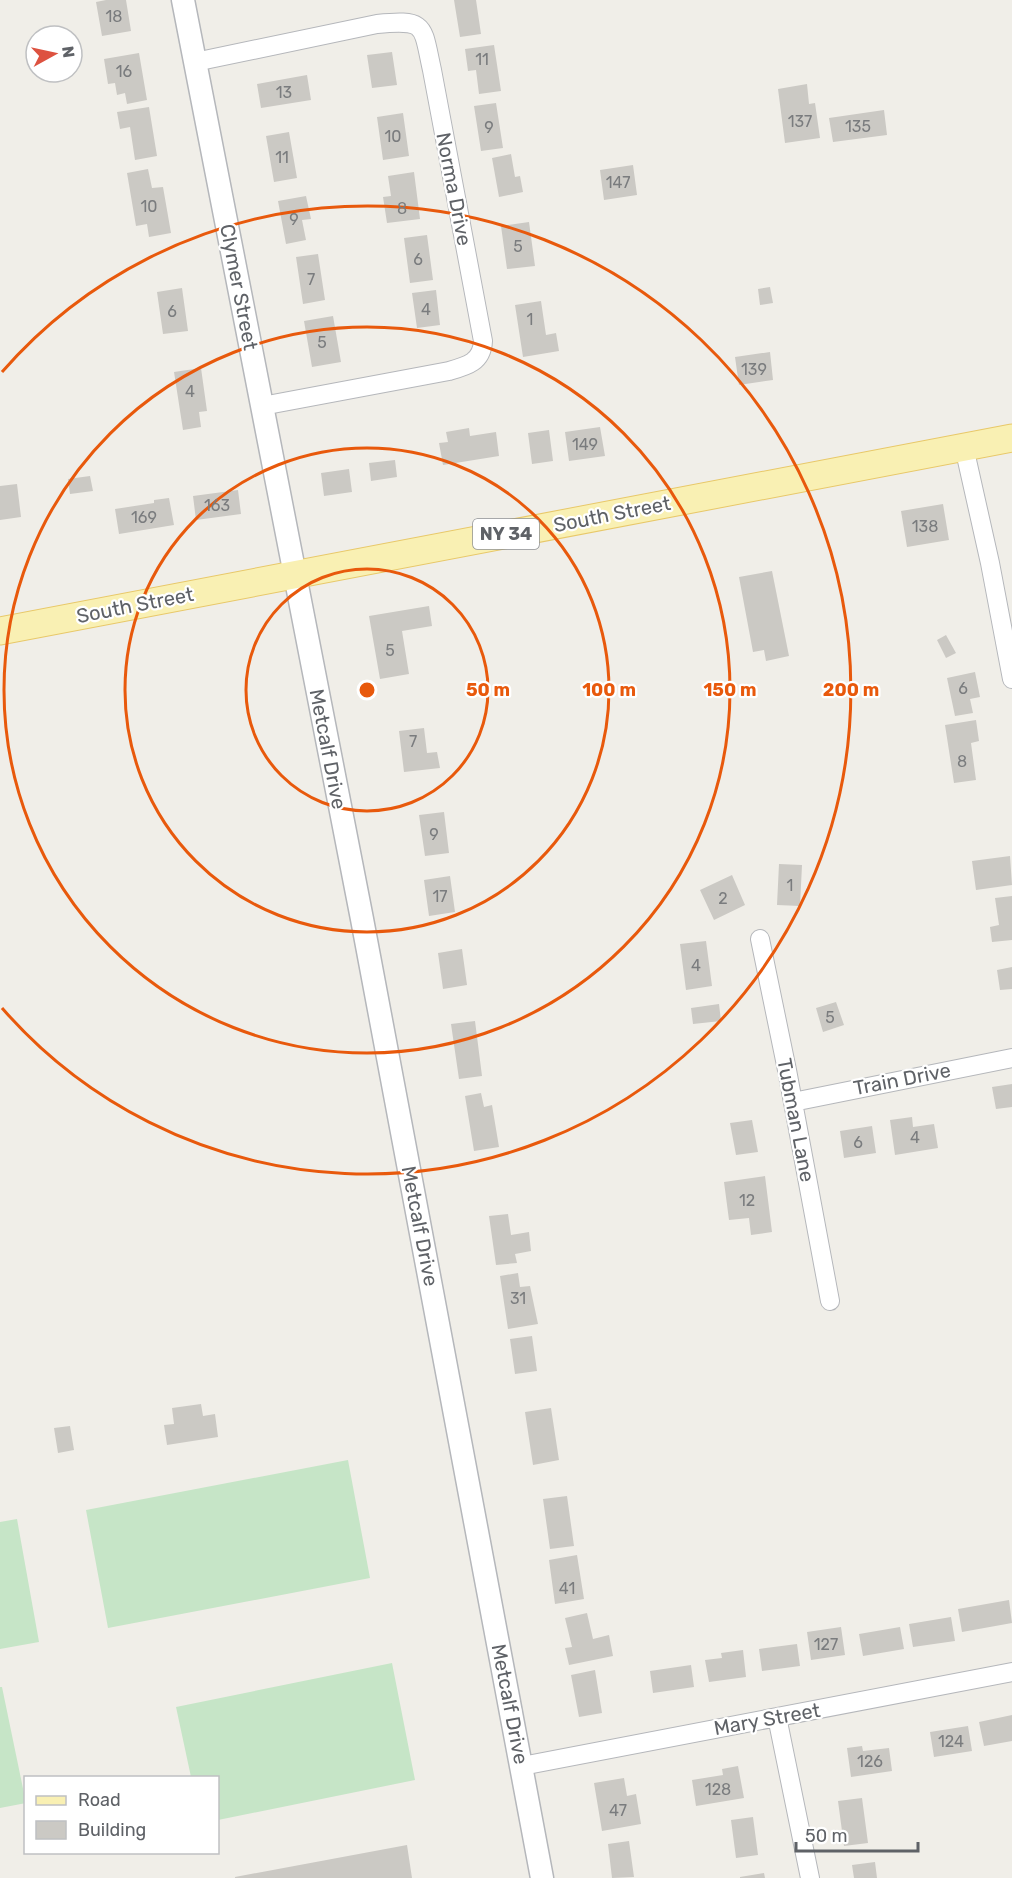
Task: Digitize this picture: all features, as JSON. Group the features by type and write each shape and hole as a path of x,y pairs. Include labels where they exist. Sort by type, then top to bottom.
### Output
{"main road":[{"name":"South Street","path":"0,631 1012,438"}],"street":[{"name":"Clymer Street","path":"183,0 294,574"},
{"name":"Norma Drive","path":"195,62 377,24 408,22 418,27 424,36 434,81 483,341 478,358 469,365 449,371 262,406"},
{"path":"964,447 990,563 1012,679"},
{"name":"Metcalf Drive","path":"294,574 542,1878"},
{"name":"Tubman Lane","path":"760,939 830,1301"},
{"name":"Train Drive","path":"793,1102 1012,1058"},
{"name":"Mary Street","path":"522,1766 1012,1672"},
{"path":"777,1717 810,1878"}],"green space":[{"path":"348,1460 370,1578 108,1628 86,1510"},
{"path":"17,1519 39,1642 0,1649 0,1522"},
{"path":"392,1663 415,1780 219,1820 219,1776 191,1776 176,1707"},
{"path":"0,1687 2,1687 24,1793 24,1803 0,1808"}],"building":[{"path":"126,0 131,31 102,36 96,2"},
{"path":"454,0 476,0 481,34 460,37"},
{"path":"494,45 501,91 479,94 476,70 468,71 465,49"},
{"path":"392,52 397,85 372,88 367,55"},
{"path":"139,53 147,100 127,104 125,93 117,95 115,83 108,84 104,59"},
{"path":"307,75 311,100 261,108 257,84"},
{"path":"807,84 809,104 815,103 820,138 785,143 778,89"},
{"path":"496,103 503,148 481,151 474,106"},
{"path":"149,107 157,156 135,160 130,127 120,129 117,112"},
{"path":"884,110 887,135 833,142 829,118"},
{"path":"403,113 409,156 383,160 377,117"},
{"path":"289,132 297,178 274,182 266,136"},
{"path":"511,154 515,177 520,176 523,192 499,197 492,158"},
{"path":"633,165 637,195 604,200 600,170"},
{"path":"148,169 152,188 163,187 171,233 149,237 147,224 136,226 127,173"},
{"path":"414,172 420,219 387,223 383,197 391,196 388,176"},
{"path":"306,196 311,219 302,220 306,240 286,244 278,201"},
{"path":"529,222 535,266 507,269 501,226"},
{"path":"427,235 433,280 410,283 404,238"},
{"path":"318,254 325,300 303,304 296,257"},
{"path":"770,287 773,303 760,305 758,289"},
{"path":"182,288 188,331 163,334 157,292"},
{"path":"436,290 440,325 417,328 412,293"},
{"path":"541,301 546,335 556,333 559,351 523,357 515,305"},
{"path":"333,316 341,362 312,367 304,321"},
{"path":"770,352 773,380 739,385 735,357"},
{"path":"201,368 207,411 199,412 201,427 183,430 174,372"},
{"path":"600,427 605,456 569,461 565,432"},
{"path":"469,428 470,436 496,432 499,456 443,465 439,443 448,442 446,432"},
{"path":"549,430 553,461 532,464 528,433"},
{"path":"395,460 397,477 371,481 369,463"},
{"path":"349,469 352,492 324,496 321,473"},
{"path":"90,476 93,491 70,494 68,479"},
{"path":"17,484 21,517 0,520 0,486"},
{"path":"238,490 241,514 196,520 193,496"},
{"path":"169,498 174,525 119,534 115,509 154,503 154,500"},
{"path":"943,504 949,540 907,547 901,511"},
{"path":"772,571 789,656 766,661 764,650 753,652 739,577"},
{"path":"429,606 432,626 402,631 409,674 380,679 369,616"},
{"path":"946,635 956,653 946,658 937,640"},
{"path":"975,672 980,697 970,699 973,713 955,716 947,678"},
{"path":"976,720 979,741 971,743 976,780 954,783 945,725"},
{"path":"424,728 427,753 437,752 440,768 404,772 399,731"},
{"path":"444,812 449,853 425,856 419,815"},
{"path":"1010,856 1012,885 976,890 972,861"},
{"path":"779,864 802,865 800,906 777,905"},
{"path":"732,875 745,905 714,920 700,890"},
{"path":"450,876 455,912 429,916 424,880"},
{"path":"1012,896 1012,940 992,942 990,927 999,925 995,898"},
{"path":"706,941 712,986 686,990 680,944"},
{"path":"462,949 467,985 443,989 438,953"},
{"path":"1012,967 1012,989 1000,990 997,970"},
{"path":"836,1002 844,1025 823,1032 816,1008"},
{"path":"719,1004 721,1021 693,1024 691,1008"},
{"path":"475,1021 482,1076 459,1079 451,1024"},
{"path":"1012,1084 1012,1107 996,1109 992,1087"},
{"path":"481,1093 484,1107 492,1105 499,1147 474,1151 465,1096"},
{"path":"912,1117 913,1127 934,1124 938,1148 895,1155 890,1120"},
{"path":"752,1120 758,1152 736,1155 730,1123"},
{"path":"872,1126 876,1153 844,1158 840,1131"},
{"path":"765,1176 772,1232 751,1235 749,1218 729,1220 724,1182"},
{"path":"508,1214 511,1235 529,1232 531,1251 515,1254 517,1263 496,1265 489,1216"},
{"path":"518,1273 520,1287 530,1286 538,1324 508,1329 500,1276"},
{"path":"532,1336 537,1371 515,1374 510,1339"},
{"path":"201,1404 203,1416 215,1414 218,1437 167,1445 164,1425 174,1424 172,1408"},
{"path":"551,1408 559,1460 533,1465 525,1412"},
{"path":"70,1426 74,1450 58,1453 54,1428"},
{"path":"567,1496 574,1546 550,1549 543,1499"},
{"path":"577,1555 584,1599 555,1604 549,1560"},
{"path":"1009,1600 1012,1623 962,1632 958,1609"},
{"path":"587,1613 593,1639 609,1635 613,1656 569,1665 565,1648 572,1647 565,1618"},
{"path":"951,1617 955,1641 913,1647 909,1624"},
{"path":"841,1627 845,1655 811,1660 807,1632"},
{"path":"900,1627 904,1649 863,1656 859,1634"},
{"path":"797,1644 800,1666 762,1671 759,1649"},
{"path":"743,1650 746,1677 709,1682 705,1660 722,1658 721,1653"},
{"path":"691,1665 694,1687 653,1693 650,1671"},
{"path":"595,1670 602,1713 579,1717 571,1675"},
{"path":"1012,1715 1012,1741 984,1746 979,1722"},
{"path":"968,1726 972,1751 934,1757 930,1732"},
{"path":"862,1746 863,1751 889,1748 892,1771 851,1777 847,1748"},
{"path":"738,1766 744,1798 696,1806 692,1780 723,1775 722,1769"},
{"path":"624,1778 627,1796 636,1794 641,1824 602,1831 594,1783"},
{"path":"862,1798 868,1843 844,1846 838,1801"},
{"path":"753,1817 758,1855 736,1858 731,1820"},
{"path":"629,1841 634,1877 612,1878 608,1844"},
{"path":"407,1845 412,1878 235,1878 235,1877"},
{"path":"875,1862 877,1878 854,1878 852,1865"},
{"path":"764,1873 765,1878 740,1878 740,1877"}]}
